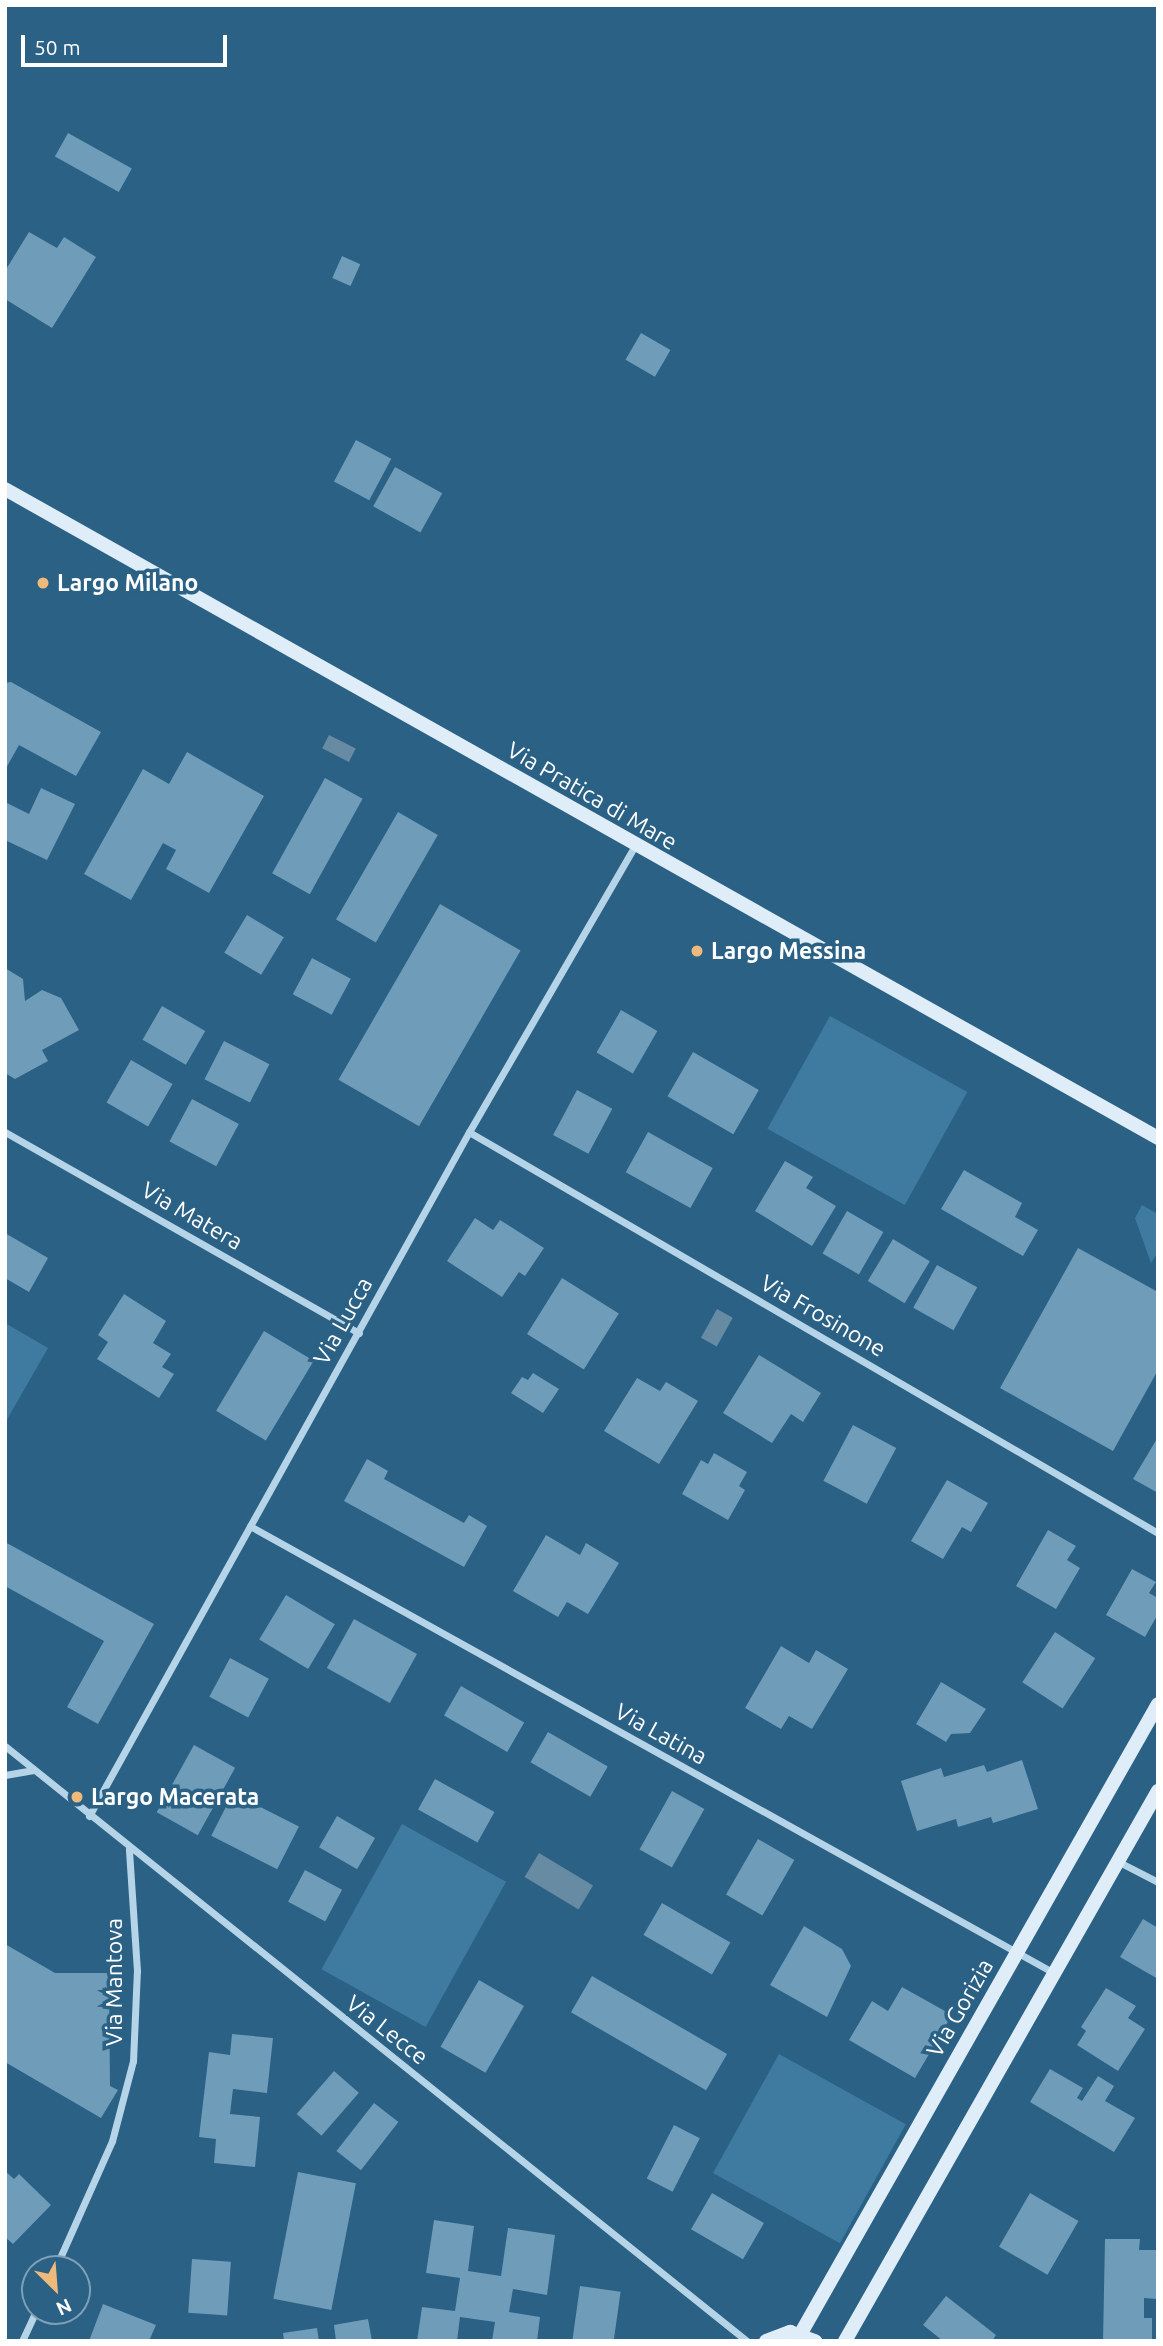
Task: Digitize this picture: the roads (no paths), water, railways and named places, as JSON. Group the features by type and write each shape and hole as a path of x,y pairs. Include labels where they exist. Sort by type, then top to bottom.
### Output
{"street":[{"name":"Via Pratica di Mare","path":"5,489 634,847 1158,1138"},
{"name":"Via Lucca","path":"89,1816 469,1132 634,847"},
{"name":"Via Matera","path":"5,1132 359,1333"},
{"name":"Via Frosinone","path":"469,1132 1158,1533"},
{"name":"Via Latina","path":"250,1526 1017,1955 1054,1973"},
{"name":"Via Gorizia","path":"801,2333 1158,1704"},
{"name":"Via Lecce","path":"5,1746 129,1849 747,2341"},
{"path":"5,1775 34,1769"},
{"path":"845,2341 1158,1791"},
{"name":"Via Mantova","path":"61,2255 112,2141 133,2061 137,1971 129,1849"},
{"path":"1119,1862 1158,1882"},
{"path":"22,2341 29,2325"},
{"path":"766,2341 779,2334 801,2333 816,2341"}],"place":[{"name":"Largo Milano","path":"43,583"},
{"name":"Largo Messina","path":"697,951"},
{"name":"Largo Macerata","path":"77,1797"}]}
